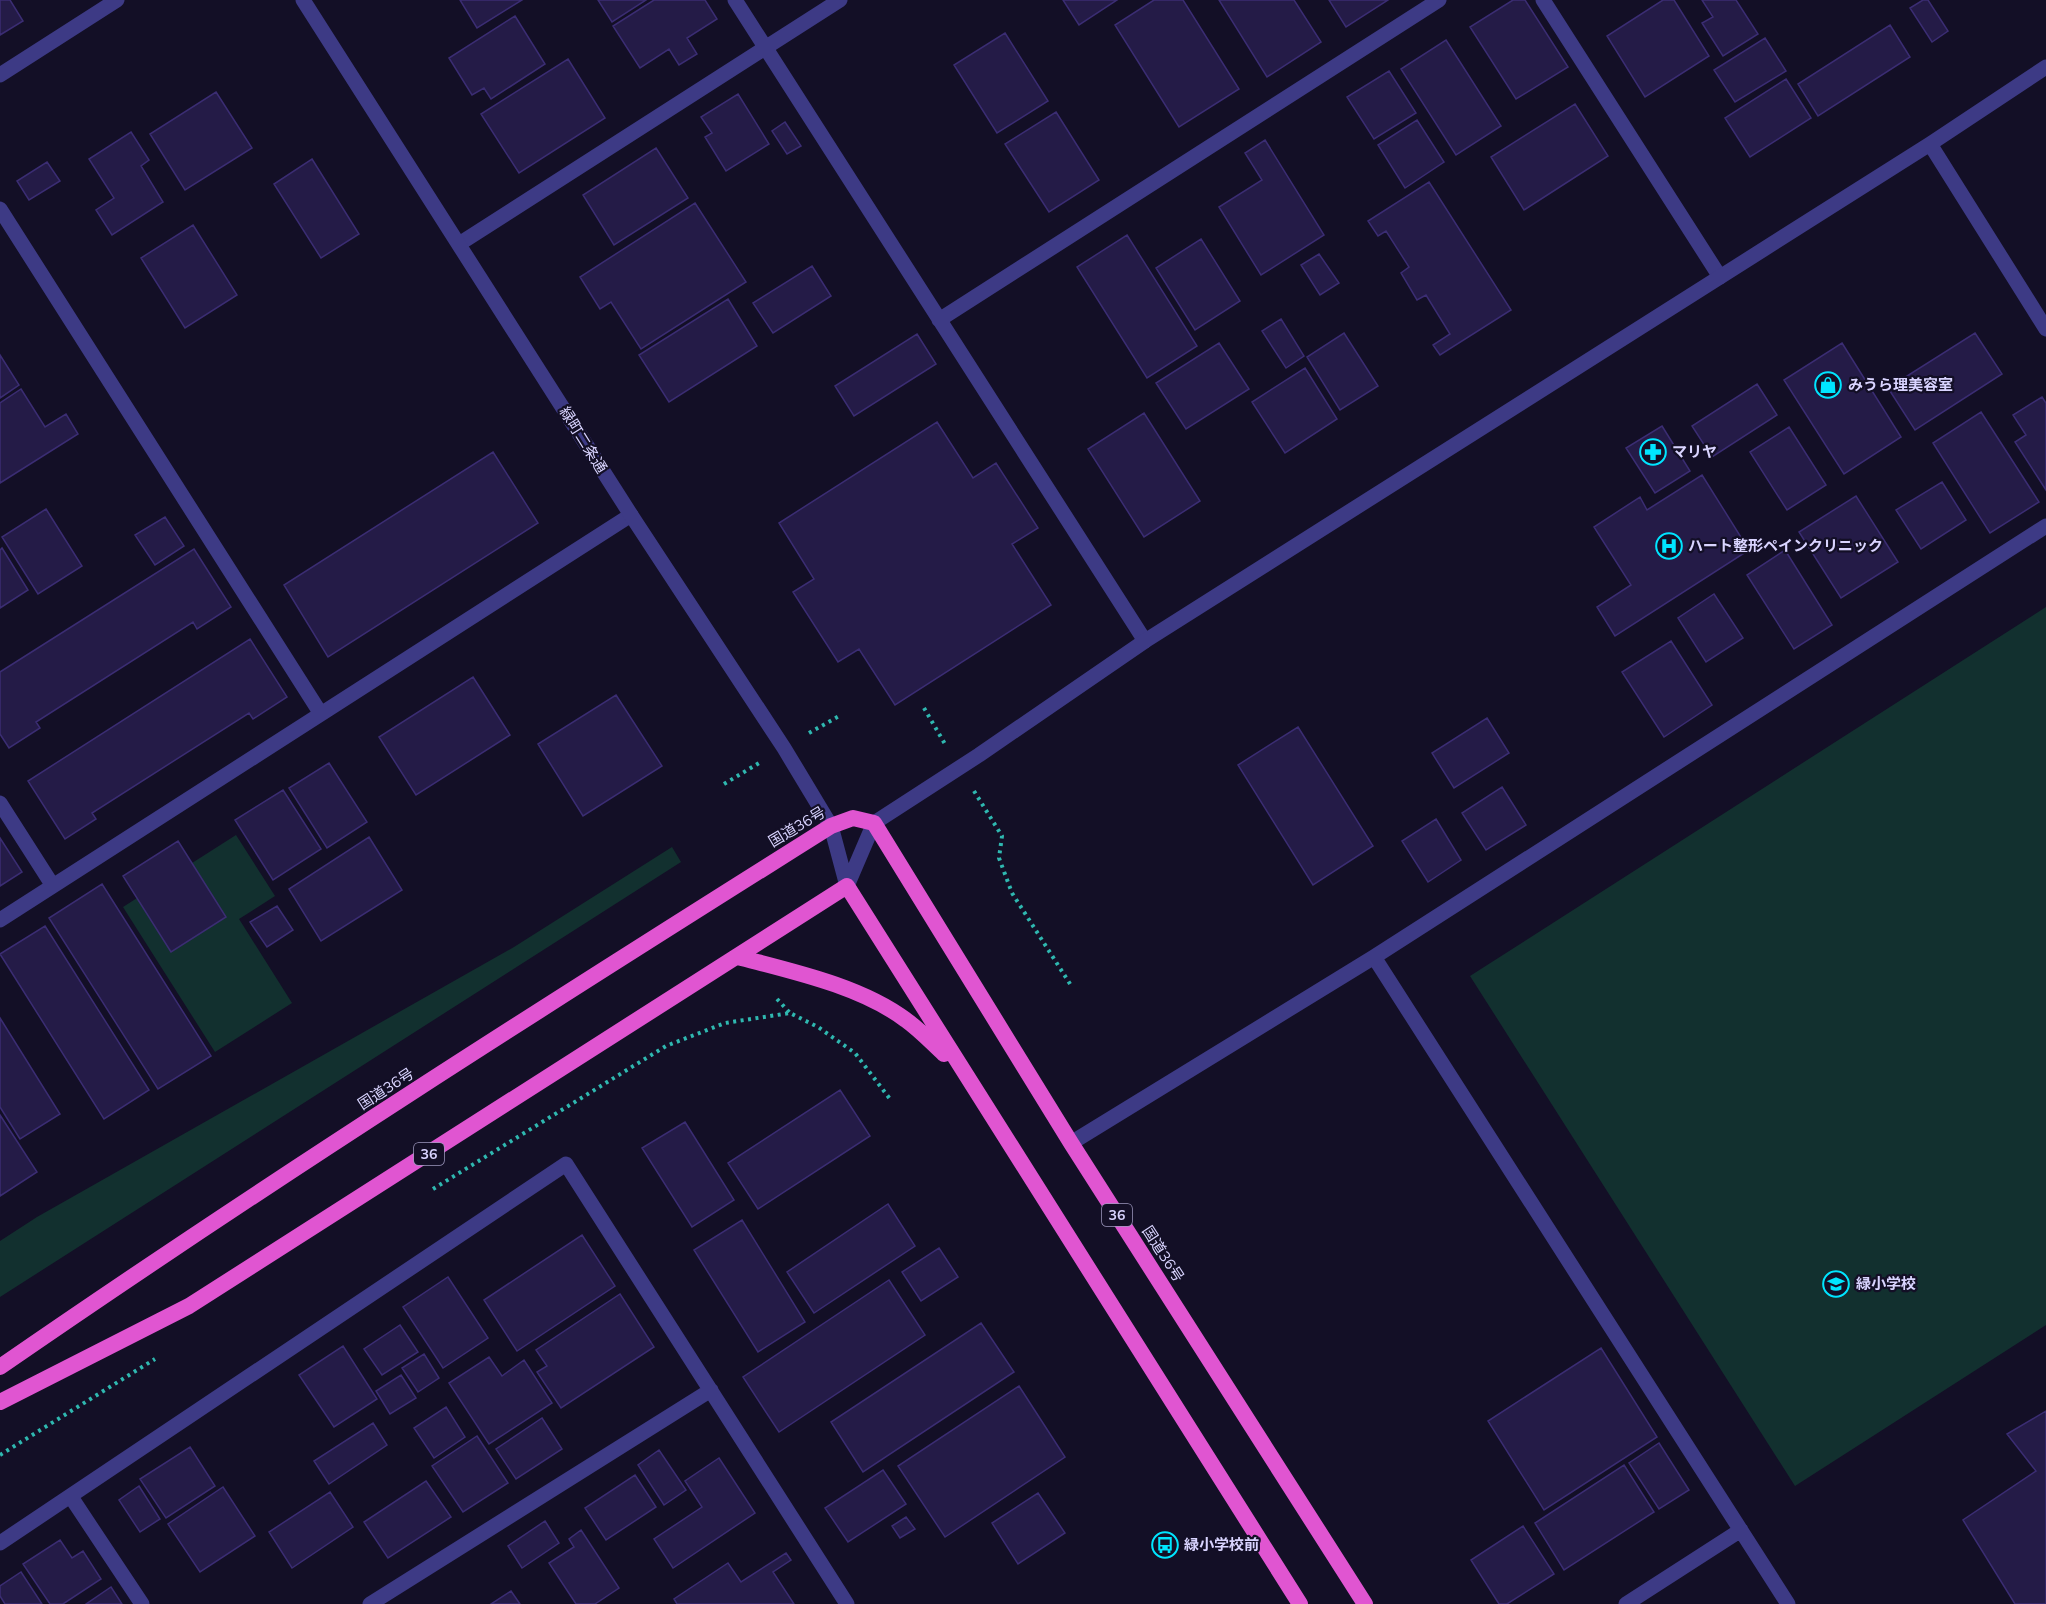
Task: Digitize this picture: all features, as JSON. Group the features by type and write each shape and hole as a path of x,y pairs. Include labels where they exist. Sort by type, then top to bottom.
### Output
{"highway":[{"name":"国道36号","path":"0,1367 163,1254 831,826 853,818 873,823 1071,1143 1365,1604"},
{"name":"36","path":"0,1402 189,1306 847,886"},
{"path":"847,886 1300,1604"},
{"path":"738,957 832,985 877,1003 906,1020 961,1069"}],"street":[{"path":"0,75 117,0"},
{"name":"緑町二条通","path":"303,0 631,515 771,727 831,826 847,886"},
{"path":"735,0 1145,641"},
{"path":"459,244 840,0"},
{"path":"939,320 1439,0"},
{"path":"1543,0 1720,277"},
{"path":"847,886 873,823 960,767 1145,641 1930,144 2046,68"},
{"path":"1930,144 2046,329"},
{"path":"0,209 321,714"},
{"path":"0,920 631,515"},
{"path":"1071,1143 1374,957 2046,526"},
{"path":"0,803 53,886"},
{"path":"1374,957 1788,1604"},
{"path":"0,1543 566,1164 847,1604"},
{"path":"370,1604 711,1390"},
{"path":"71,1497 142,1604"},
{"path":"1626,1604 1741,1530"}],"path":[{"path":"924,708 1002,836 999,858 1012,893 1072,987"},
{"path":"431,1190 666,1046 725,1023 790,1013 818,1027 855,1053 890,1099"},
{"path":"0,1455 165,1353"}],"green space":[{"name":"緑小学校","path":"2046,607 2046,1325 1795,1486 1470,976"},
{"path":"236,835 275,896 239,919 292,1003 215,1052 123,907"},
{"path":"672,847 681,862 0,1297 0,1241 37,1217 514,947"}],"building":[{"path":"0,0 10,0 23,21 0,35"},
{"path":"460,0 522,0 477,28"},
{"path":"598,0 646,0 612,22"},
{"path":"654,0 705,0 717,19 687,38 697,54 679,65 669,49 640,68 613,26"},
{"path":"1063,0 1117,0 1079,25"},
{"path":"1154,0 1183,0 1239,89 1179,127 1115,25"},
{"path":"1219,0 1294,0 1321,42 1267,77"},
{"path":"1329,0 1388,0 1346,27"},
{"path":"1513,0 1525,0 1568,67 1516,99 1470,27"},
{"path":"1663,0 1674,0 1709,56 1645,97 1607,36"},
{"path":"1702,0 1736,0 1758,34 1723,56 1702,23 1713,17"},
{"path":"1923,0 1928,0 1948,31 1932,42 1910,8"},
{"path":"515,16 545,64 491,99 484,88 472,95 449,58"},
{"path":"1890,25 1910,57 1818,116 1798,84"},
{"path":"1005,33 1048,101 997,133 954,65"},
{"path":"1765,38 1786,71 1735,102 1714,70"},
{"path":"1446,40 1501,126 1456,155 1401,69"},
{"path":"568,59 605,118 519,173 481,114"},
{"path":"1389,71 1416,113 1374,139 1347,97"},
{"path":"1786,79 1811,118 1750,157 1725,118"},
{"path":"216,92 252,148 185,190 150,134"},
{"path":"738,94 769,144 726,171 705,137 712,133 701,117"},
{"path":"1575,104 1608,156 1524,210 1491,157"},
{"path":"1056,112 1099,180 1049,212 1005,144"},
{"path":"1417,120 1444,162 1405,188 1378,145"},
{"path":"785,122 801,146 787,154 772,131"},
{"path":"131,132 149,160 141,166 163,202 112,235 96,210 114,198 89,159"},
{"path":"1265,140 1324,235 1261,275 1219,207 1262,180 1245,153"},
{"path":"656,148 688,198 614,245 583,195"},
{"path":"312,159 359,234 321,258 274,184"},
{"path":"47,162 60,181 29,200 17,181"},
{"path":"1429,182 1511,310 1440,355 1433,345 1450,334 1426,295 1417,300 1401,273 1409,267 1386,231 1378,236 1368,221"},
{"path":"695,203 746,282 641,349 611,302 600,309 580,277"},
{"path":"193,225 237,295 185,328 141,258"},
{"path":"1127,235 1197,346 1147,378 1077,267"},
{"path":"1201,239 1240,301 1195,330 1156,268"},
{"path":"1319,254 1339,283 1320,295 1301,265"},
{"path":"812,266 831,296 773,333 753,303"},
{"path":"728,299 757,346 669,402 639,355"},
{"path":"1281,319 1304,356 1286,368 1262,331"},
{"path":"1344,333 1378,386 1340,410 1307,357"},
{"path":"1975,333 2002,374 1915,430 1888,388"},
{"path":"917,334 936,364 854,416 835,386"},
{"path":"1219,343 1249,389 1186,429 1156,383"},
{"path":"1842,343 1901,437 1844,474 1784,380"},
{"path":"0,355 19,385 0,398"},
{"path":"1305,368 1337,419 1285,453 1252,402"},
{"path":"1757,384 1777,415 1712,457 1692,426"},
{"path":"21,389 45,427 66,414 78,434 0,483 0,403"},
{"path":"2042,397 2046,403 2046,490 2015,442 2026,435 2013,415"},
{"path":"1981,412 2039,502 1990,533 1933,443"},
{"path":"1144,413 1200,501 1144,537 1088,449"},
{"path":"937,422 973,478 996,463 1038,528 1012,544 1051,605 895,705 859,649 838,662 793,592 814,579 779,523"},
{"path":"1662,426 1690,471 1655,493 1626,448"},
{"path":"1789,427 1826,485 1787,510 1750,452"},
{"path":"493,452 538,523 328,657 284,585"},
{"path":"1702,475 1749,550 1615,636 1597,607 1631,585 1594,527 1640,497 1647,510"},
{"path":"1942,482 1966,520 1921,549 1896,510"},
{"path":"1856,496 1898,562 1841,598 1799,532"},
{"path":"46,509 82,566 38,594 2,537"},
{"path":"165,517 184,546 155,565 135,535"},
{"path":"2,548 28,590 0,608 0,550"},
{"path":"194,549 231,607 197,629 193,622 36,722 40,728 9,748 0,734 0,672"},
{"path":"1785,550 1832,625 1794,649 1747,575"},
{"path":"1714,594 1743,638 1706,662 1678,618"},
{"path":"250,639 287,697 253,719 249,713 92,813 96,819 65,839 28,781"},
{"path":"1671,641 1712,705 1664,737 1622,672"},
{"path":"473,677 510,735 416,795 379,737"},
{"path":"616,695 662,766 583,816 538,744"},
{"path":"1487,718 1509,753 1454,788 1432,753"},
{"path":"1298,727 1373,846 1313,885 1238,765"},
{"path":"329,763 367,822 327,848 289,788"},
{"path":"1502,787 1526,825 1486,850 1462,813"},
{"path":"283,790 321,849 273,880 235,820"},
{"path":"1436,819 1461,860 1428,882 1402,841"},
{"path":"369,837 402,890 321,941 289,889"},
{"path":"0,838 22,872 0,886"},
{"path":"178,841 226,917 171,952 123,876"},
{"path":"102,884 211,1056 158,1089 49,918"},
{"path":"277,906 293,930 267,947 250,922"},
{"path":"45,926 149,1090 104,1119 0,954"},
{"path":"0,1018 60,1114 20,1139 0,1107"},
{"path":"840,1090 870,1136 758,1209 728,1163"},
{"path":"0,1115 37,1172 0,1196"},
{"path":"685,1122 734,1200 692,1227 642,1148"},
{"path":"888,1204 915,1246 814,1313 787,1272"},
{"path":"742,1220 805,1322 758,1352 694,1250"},
{"path":"582,1235 615,1286 517,1351 484,1300"},
{"path":"939,1248 958,1277 921,1301 902,1272"},
{"path":"448,1277 488,1338 443,1368 403,1307"},
{"path":"889,1280 925,1335 779,1432 743,1377"},
{"path":"620,1294 654,1347 561,1408 537,1372 547,1366 536,1350"},
{"path":"981,1323 1014,1372 863,1472 831,1422"},
{"path":"400,1325 418,1352 382,1375 364,1349"},
{"path":"343,1346 377,1399 334,1427 299,1375"},
{"path":"1601,1348 1657,1437 1544,1510 1488,1421"},
{"path":"424,1354 439,1378 418,1392 402,1368"},
{"path":"489,1357 502,1376 524,1360 552,1403 489,1444 449,1383"},
{"path":"401,1375 416,1398 390,1414 376,1391"},
{"path":"1019,1386 1065,1457 945,1537 898,1466"},
{"path":"446,1407 465,1437 434,1458 414,1428"},
{"path":"2046,1411 2046,1604 2015,1604 1963,1520 2036,1471 2007,1434"},
{"path":"542,1418 562,1449 516,1479 496,1449"},
{"path":"373,1423 387,1445 329,1484 314,1461"},
{"path":"477,1436 508,1483 463,1512 432,1466"},
{"path":"1659,1443 1689,1490 1659,1509 1629,1463"},
{"path":"190,1447 215,1486 166,1518 140,1479"},
{"path":"659,1450 686,1490 664,1505 638,1465"},
{"path":"719,1458 755,1513 673,1568 654,1539 702,1507 685,1481"},
{"path":"1624,1465 1654,1512 1564,1570 1535,1523"},
{"path":"883,1470 906,1504 848,1542 825,1508"},
{"path":"635,1475 656,1507 606,1540 585,1508"},
{"path":"426,1481 451,1517 388,1558 364,1522"},
{"path":"139,1486 160,1519 140,1532 119,1500"},
{"path":"223,1487 255,1536 200,1572 168,1524"},
{"path":"330,1492 353,1527 292,1568 269,1532"},
{"path":"1038,1493 1065,1533 1018,1564 992,1523"},
{"path":"906,1517 915,1529 900,1538 892,1526"},
{"path":"545,1521 559,1543 522,1568 508,1546"},
{"path":"1523,1526 1554,1574 1507,1604 1499,1604 1471,1560"},
{"path":"581,1530 619,1588 595,1604 576,1604 549,1563 574,1547 569,1539"},
{"path":"60,1540 72,1558 83,1551 101,1579 63,1604 50,1604 23,1564"},
{"path":"786,1553 791,1560 773,1572 794,1604 677,1604 674,1599 728,1563 741,1582"},
{"path":"21,1572 42,1604 5,1604 0,1596 0,1586"},
{"path":"111,1587 122,1604 86,1604"},
{"path":"511,1591 520,1604 491,1604"}],"place":[{"name":"みうら理美容室","path":"1828,385"},
{"name":"マリヤ","path":"1653,452"},
{"name":"ハート整形ペインクリニック","path":"1669,546"},
{"name":"緑小学校","path":"1836,1284"},
{"name":"緑小学校前","path":"1165,1545"}]}
